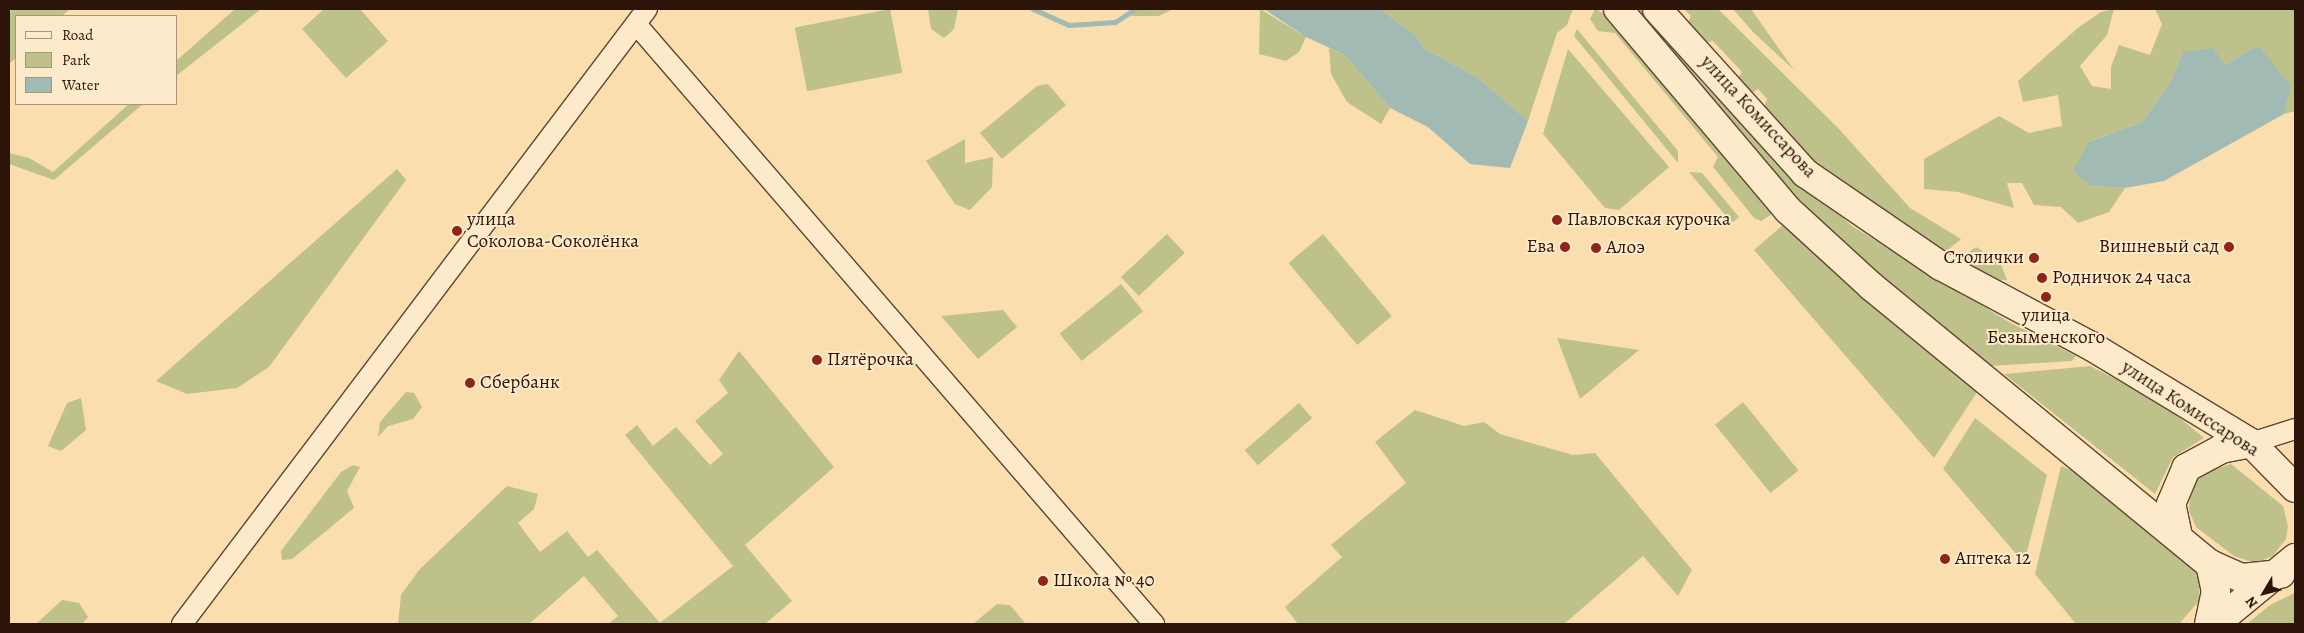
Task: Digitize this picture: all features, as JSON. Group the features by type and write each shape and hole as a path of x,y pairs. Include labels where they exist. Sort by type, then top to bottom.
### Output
{"main road":[{"name":"улица Комиссарова","path":"1618,9 1788,210 1821,242 2210,564"},
{"name":"улица Комиссарова","path":"1658,9 1804,173 1940,266 2091,346 2251,443 2295,488"},
{"path":"2178,536 2171,504 2186,468 2221,448 2251,443"},
{"path":"2210,564 2242,578 2288,566"},
{"path":"2209,624 2216,592 2210,564"},
{"path":"2215,624 2288,566"}],"street":[{"path":"182,624 642,16 1154,624"},
{"path":"2251,443 2295,429"}],"green space":[{"path":"13,9 70,9 63,15 15,15 15,59 9,64 9,13"},
{"path":"235,9 261,9 178,74 178,59"},
{"path":"324,9 360,9 388,41 346,78 302,29"},
{"path":"890,9 902,73 807,91 795,28"},
{"path":"928,9 958,9 954,29 944,38 931,29"},
{"path":"1132,9 1173,9 1159,16 1131,16"},
{"path":"1260,9 1306,37 1299,52 1286,61 1259,54"},
{"path":"1380,9 1573,9 1567,25 1557,33 1528,121 1477,77 1425,49 1416,36"},
{"path":"1595,9 1608,16 1772,214 1761,221 1754,218 1713,167 1718,157 1615,33 1598,31 1590,19"},
{"path":"1628,9 1641,9 1702,83 1783,166 1852,226 2009,322 2076,356 2072,361 1990,366 1877,278 1793,200"},
{"path":"1684,9 1718,9 1839,129 1910,208 1961,239 1942,255 1825,179 1762,113 1767,99 1758,89 1746,97 1734,84 1742,72 1713,41 1698,44 1685,30 1691,16"},
{"path":"1733,9 1751,9 1794,70 1753,32"},
{"path":"2114,9 2107,35 2080,66 2092,86 2111,89 2111,67 2119,45 2150,55 2162,24 2155,9 2295,9 2295,111 2284,114 2291,87 2254,47 2225,65 2183,52 2172,80 2142,122 2089,142 2090,186 2125,188 2109,212 2078,223 2061,207 2034,205 2022,183 2007,183 2014,208 1958,192 1924,189 1924,159 1999,116 2029,133 2062,126 2058,95 2023,102 2018,81 2079,27 2101,12"},
{"path":"1577,29 1678,151 1678,163 1574,36"},
{"path":"1329,48 1345,55 1390,108 1381,124 1347,102 1331,74"},
{"path":"1568,49 1669,167 1619,210 1605,208 1543,134"},
{"path":"1048,84 1066,105 1002,159 980,133 1037,86"},
{"path":"128,105 142,105 54,180 9,164 9,153 29,158 53,172"},
{"path":"965,139 965,163 993,157 992,187 970,210 955,204 926,161"},
{"path":"397,169 406,180 269,367 237,388 187,394 156,381"},
{"path":"1689,172 1702,173 1739,217 1732,223"},
{"path":"1783,225 1979,389 1934,458 1754,250"},
{"path":"1167,234 1185,253 1139,296 1121,277"},
{"path":"1323,234 1392,316 1357,345 1289,263"},
{"path":"1976,247 2000,262 2007,280 1984,279 1954,262"},
{"path":"1121,284 1143,311 1082,361 1060,334"},
{"path":"1003,310 1017,327 978,359 941,316"},
{"path":"1557,338 1639,350 1580,399"},
{"path":"739,351 834,467 745,545 792,601 765,624 608,624 618,616 584,576 529,624 398,624 401,595 419,570 507,486 538,494 534,509 518,523 540,552 567,531 588,557 597,550 660,623 733,566 625,435 637,425 653,446 676,427 710,465 723,454 695,421 728,393 719,380"},
{"path":"2090,366 2162,403 2204,438 2173,457 2155,494 2004,374"},
{"path":"406,392 414,393 422,407 413,419 388,426 378,437 380,422"},
{"path":"81,398 86,430 61,451 48,446 67,403"},
{"path":"1743,402 1798,470 1770,493 1715,425"},
{"path":"1299,403 1312,418 1258,465 1245,450"},
{"path":"1415,410 1464,426 1484,422 1500,434 1573,455 1595,453 1692,570 1678,596 1643,556 1564,624 1298,624 1285,607 1342,557 1331,545 1406,483 1375,442"},
{"path":"1975,418 2047,475 2024,563 1943,469"},
{"path":"2231,464 2283,506 2288,526 2286,539 2273,556 2255,563 2234,556 2196,527 2189,511 2190,491 2201,474"},
{"path":"353,465 360,467 347,491 354,508 292,559 282,560 281,551 341,472"},
{"path":"2061,466 2088,477 2185,556 2200,575 2199,601 2179,624 2076,624 2035,574"},
{"path":"2295,593 2295,624 2247,624 2270,605"},
{"path":"62,600 79,603 88,617 82,624 36,624"},
{"path":"997,604 1010,605 1026,624 973,624"}],"water":[{"path":"1264,9 1380,9 1416,36 1425,49 1477,77 1528,121 1510,168 1470,164 1428,127 1390,108 1345,55 1306,37"},
{"path":"2254,47 2260,47 2291,87 2284,114 2164,181 2125,188 2090,186 2073,171 2089,142 2142,122 2172,80 2183,52 2213,48 2225,65"}],"waterway":[{"path":"1033,9 1069,25 1115,22 1135,9"}],"place":[{"name":"Павловская курочка","path":"1557,220"},
{"name":"улица Соколова-Соколёнка","path":"457,231"},
{"name":"Ева","path":"1565,247"},
{"name":"Вишневый сад","path":"2229,247"},
{"name":"Алоэ","path":"1596,248"},
{"name":"Столички","path":"2034,258"},
{"name":"Родничок 24 часа","path":"2042,278"},
{"name":"улица Безыменского","path":"2046,297"},
{"name":"Пятёрочка","path":"817,360"},
{"name":"Сбербанк","path":"470,383"},
{"name":"Аптека 12","path":"1945,559"},
{"name":"Школа № 40","path":"1043,581"}]}
